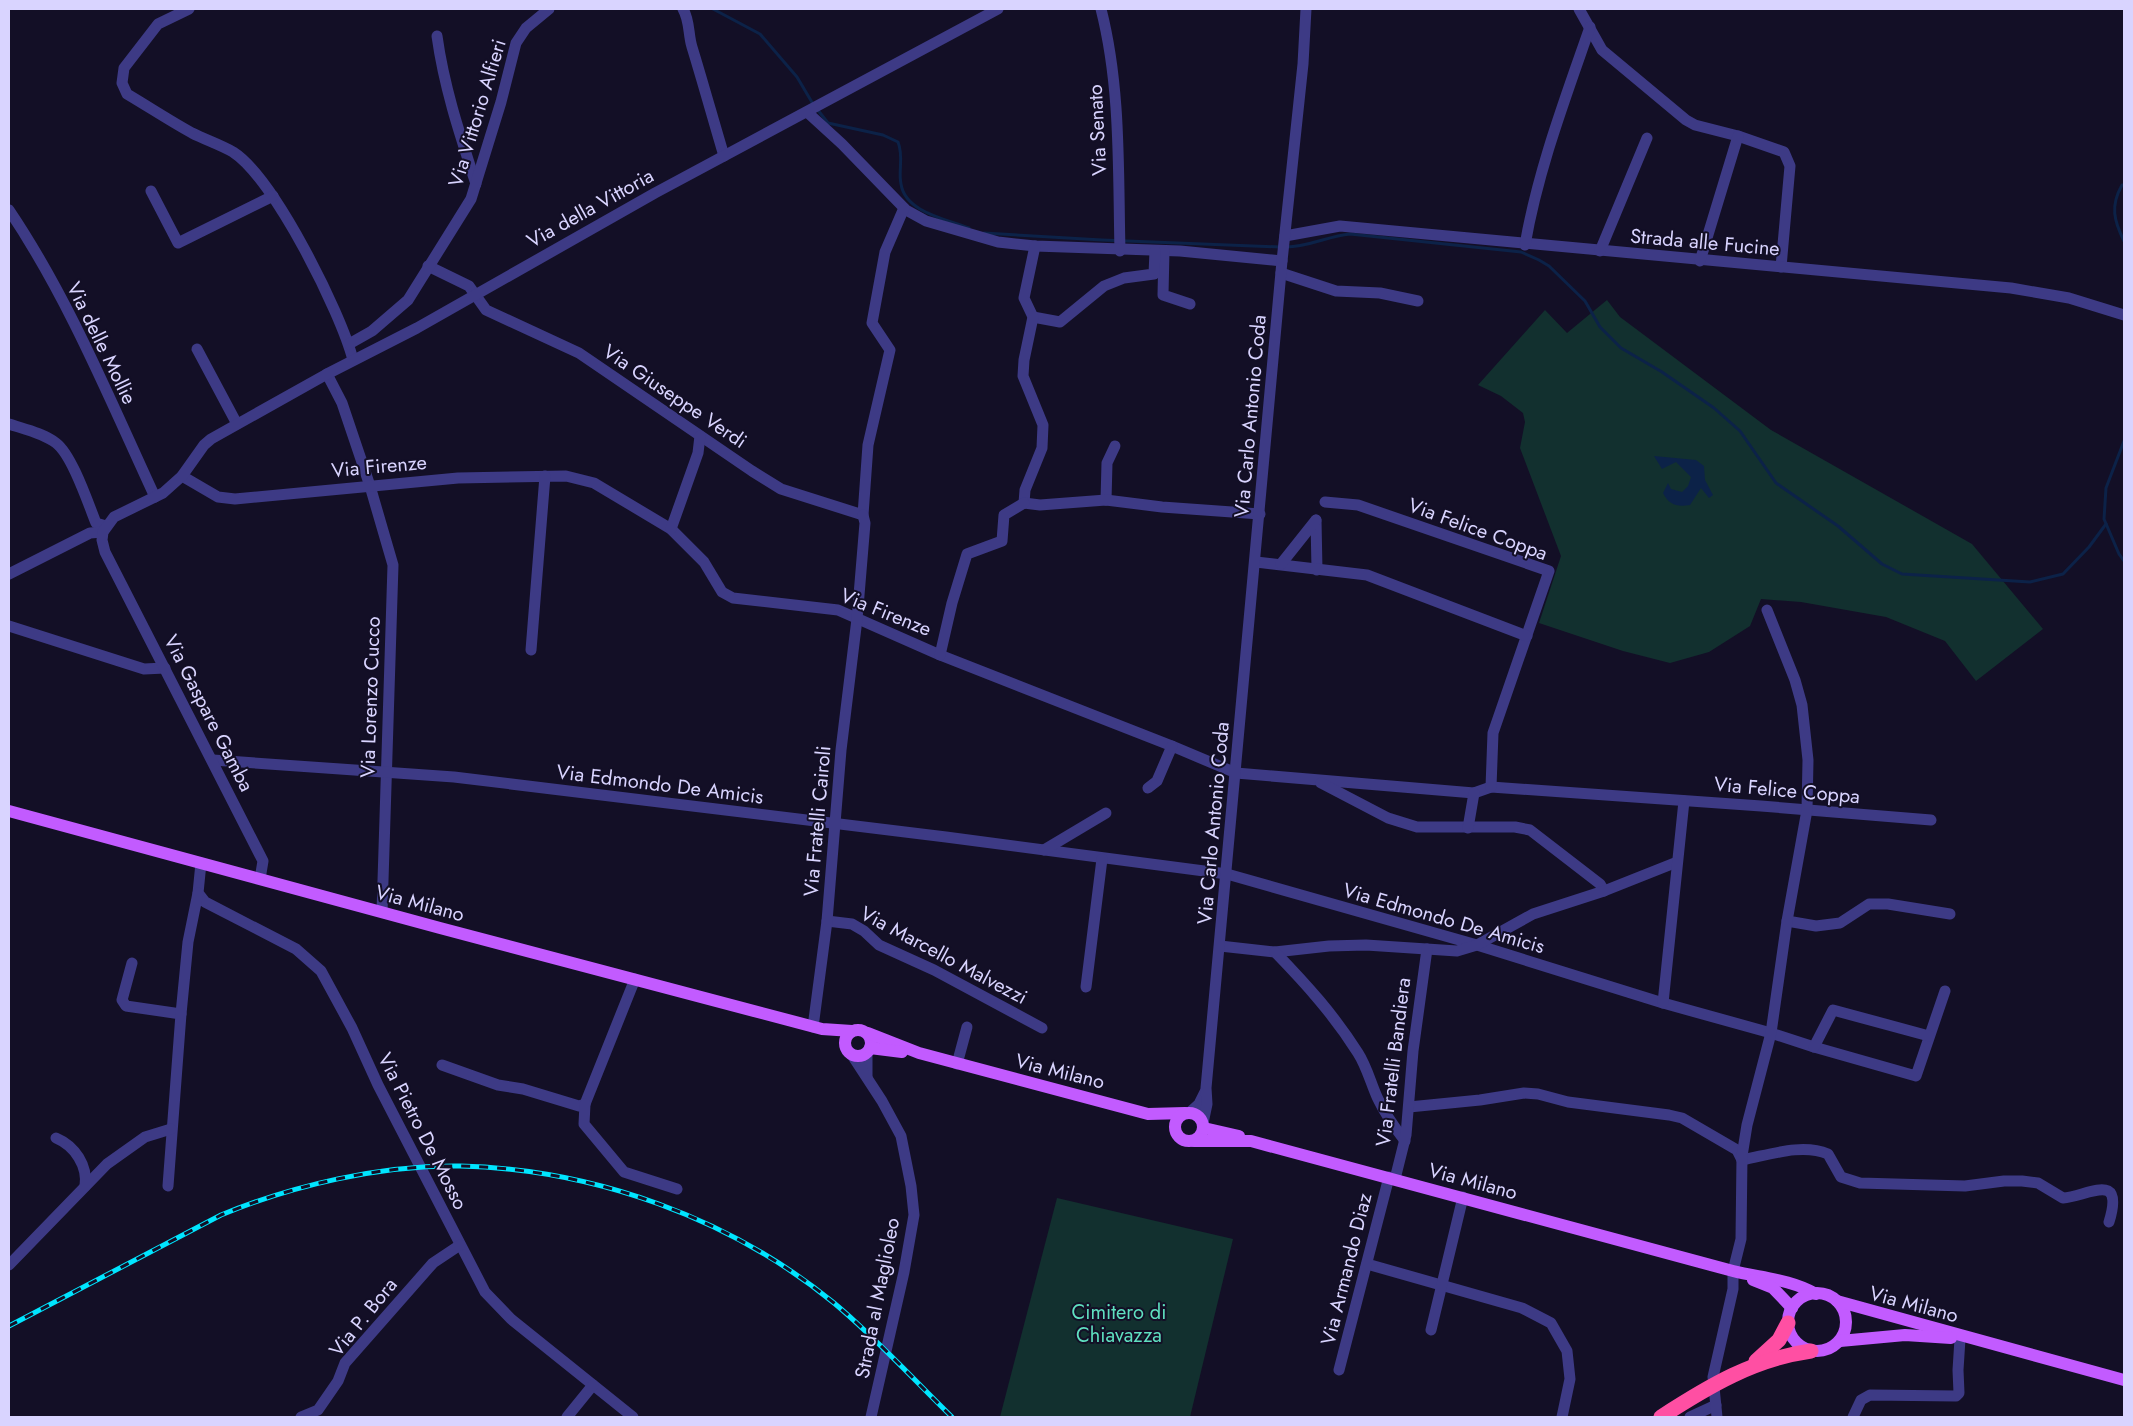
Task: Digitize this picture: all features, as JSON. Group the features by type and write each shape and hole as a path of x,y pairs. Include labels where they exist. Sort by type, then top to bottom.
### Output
{"highway":[{"path":"1747,1368 1779,1340 1788,1323"},
{"path":"1661,1417 1747,1368 1785,1355 1812,1351"}],"main road":[{"name":"Via Milano","path":"9,811 818,1028 852,1031"},
{"name":"Via Milano","path":"818,1028 844,1044"},
{"path":"860,1030 868,1034 871,1040 868,1050 860,1056 852,1055 847,1051 844,1044 846,1036 852,1031 860,1030"},
{"name":"Via Milano","path":"868,1034 919,1054 1153,1115 1187,1113"},
{"name":"Via Milano","path":"868,1050 919,1054"},
{"path":"1175,1131 1177,1120 1187,1113 1196,1114 1203,1126 1251,1141"},
{"name":"Via Milano","path":"1153,1115 1175,1131 1180,1138 1189,1142 1251,1141 1736,1272 1764,1276 1803,1286 1816,1294"},
{"path":"1194,1141 1200,1136 1203,1126"},
{"name":"Via Milano","path":"1736,1272 1773,1288 1792,1308"},
{"path":"1816,1294 1830,1297 1837,1302 1842,1308 1846,1325 1840,1341 1827,1350 1812,1351 1802,1347 1795,1341 1790,1333 1788,1323 1792,1308 1802,1298 1816,1294"},
{"name":"Via Milano","path":"1837,1302 2124,1380"},
{"name":"Via Milano","path":"1840,1341 1905,1335 1981,1341"}],"street":[{"path":"189,9 158,24 124,68 122,83 127,94 192,133 234,153 253,168 273,196 320,279 349,344 354,360"},
{"name":"Via Vittorio Alfieri","path":"349,344 372,331 408,300 471,199 501,102 516,43 526,28 549,9"},
{"path":"683,9 688,23 691,45 724,156"},
{"name":"Via della Vittoria","path":"182,476 204,445 236,424 326,374 417,328 724,156 998,9"},
{"name":"Via Senato","path":"1101,9 1108,37 1115,87 1120,250"},
{"name":"Via Carlo Antonio Coda","path":"1203,1126 1207,1104 1206,1088 1256,562 1282,260 1303,64 1306,9"},
{"path":"1579,9 1602,50 1686,120 1695,125 1738,136 1784,152 1790,166 1781,267"},
{"path":"1525,244 1532,204 1542,169 1590,28"},
{"path":"437,36 442,68 456,126 476,184"},
{"path":"815,108 842,144 904,208 926,221 998,242 1035,246 1160,251 1282,260"},
{"path":"1700,261 1738,136"},
{"path":"1600,251 1647,138"},
{"path":"151,192 178,243 273,196"},
{"path":"858,619 868,445 890,350 872,323 885,252 904,208"},
{"name":"Via delle Mollie","path":"9,210 25,234 78,332 155,497"},
{"name":"Strada alle Fucine","path":"1285,236 1340,226 1700,261 2011,288 2070,298 2122,315"},
{"path":"1024,502 1025,490 1042,448 1042,425 1023,376 1024,360 1033,317 1024,298 1035,246"},
{"path":"1033,317 1060,322 1104,286 1124,278 1154,274 1160,251"},
{"path":"1160,251 1164,295 1190,304"},
{"name":"Via Giuseppe Verdi","path":"428,266 469,286 486,310 579,353 781,489 863,515"},
{"path":"1281,274 1336,292 1380,293 1418,301"},
{"path":"197,348 236,424"},
{"name":"Via Lorenzo Cucco","path":"326,374 342,403 370,486 393,565 382,912"},
{"path":"9,424 38,434 56,443 68,459 96,523 104,529"},
{"path":"671,529 698,453 700,436"},
{"path":"1106,500 1107,463 1115,446"},
{"path":"9,574 90,533 104,529 114,517 163,493 182,476"},
{"name":"Via Firenze","path":"182,476 218,496 235,499 458,478 566,476 594,483 671,529 704,562 722,592 733,598 838,610 940,655 1236,773"},
{"path":"531,650 545,476"},
{"path":"940,655 952,603 967,554 1002,542 1004,514 1024,502 1040,505 1106,500 1162,507 1260,514"},
{"name":"Via Felice Coppa","path":"1325,502 1358,505 1549,571 1493,733 1491,788"},
{"path":"1281,564 1316,520 1317,570"},
{"name":"Via Gaspare Gamba","path":"104,529 104,546 112,566 213,760 263,861 260,879"},
{"path":"1256,562 1367,575 1527,636"},
{"path":"1717,1417 1713,1377 1714,1366 1733,1289 1741,1239 1742,1160 1748,1125 1771,1033 1787,921 1807,810 1808,760 1802,705 1795,680 1767,610"},
{"name":"Via Fratelli Cairoli","path":"818,1028 841,750 858,619"},
{"path":"9,626 144,669 165,668"},
{"path":"1148,788 1157,781 1172,746"},
{"name":"Via Edmondo De Amicis","path":"213,760 454,777 946,836 1102,859 1227,874 1476,945 1663,1003 1916,1076 1929,1036"},
{"name":"Via Felice Coppa","path":"1236,773 1474,793 1491,788 1931,820"},
{"path":"1316,780 1388,818 1417,827 1516,827 1530,830 1600,884 1604,891"},
{"path":"1468,828 1474,793"},
{"path":"1663,1003 1684,801"},
{"path":"1044,850 1106,813"},
{"path":"1086,987 1102,859"},
{"path":"1220,946 1276,952 1366,944 1457,951 1476,945 1533,914 1604,891 1677,862"},
{"path":"168,1186 171,1129 188,942 198,893 201,864"},
{"name":"Via Pietro De Mosso","path":"198,893 211,906 296,949 320,971 352,1028 426,1181 485,1292 497,1307 634,1417"},
{"path":"1787,921 1816,926 1840,923 1869,904 1888,904 1950,914"},
{"name":"Via Marcello Malvezzi","path":"827,920 852,924 864,931 879,945 934,970 1042,1028"},
{"name":"Via Fratelli Bandiera","path":"1392,1178 1405,1141 1413,1051 1426,949"},
{"path":"1276,952 1327,1007 1338,1022 1359,1055 1378,1100 1392,1124 1405,1141"},
{"path":"132,963 122,1000 126,1006 181,1014"},
{"path":"635,980 585,1104 584,1124 624,1172 677,1189"},
{"path":"1814,1047 1832,1010 1929,1036 1944,991"},
{"path":"957,1064 967,1027"},
{"path":"867,1077 868,1050"},
{"name":"Strada al Maglioleo","path":"852,1055 882,1101 901,1136 914,1215 912,1233 871,1417"},
{"path":"442,1065 498,1085 523,1089 579,1106 585,1104"},
{"name":"Via Carlo Antonio Coda","path":"1187,1113 1199,1104 1206,1088"},
{"path":"1409,1106 1480,1100 1524,1092 1568,1102 1669,1114 1682,1118 1737,1150 1742,1160"},
{"path":"9,1265 107,1164 145,1137 171,1129"},
{"path":"56,1138 66,1142 76,1151 87,1175 85,1186"},
{"path":"1742,1160 1779,1152 1817,1149 1828,1154 1841,1177 1860,1183 1966,1186 2004,1181 2022,1181 2038,1183 2048,1187 2057,1196 2063,1198 2098,1188 2107,1190 2112,1196 2112,1212 2109,1222"},
{"name":"Via Armando Diaz","path":"1339,1370 1392,1178"},
{"path":"1431,1330 1463,1197"},
{"name":"Via P. Bora","path":"301,1417 318,1410 338,1381 346,1363 433,1262 460,1245"},
{"path":"1367,1264 1522,1308 1551,1323 1567,1351 1570,1379 1562,1417"},
{"path":"1853,1417 1862,1400 1870,1395 1956,1396 1959,1393 1960,1339"},
{"path":"567,1417 593,1385"},
{"path":"1690,1417 1716,1405"}],"green space":[{"path":"1607,300 1620,317 1771,430 1972,544 2043,629 1976,681 1945,641 1886,617 1801,602 1761,599 1750,626 1709,652 1670,663 1623,651 1539,623 1561,556 1520,448 1525,422 1523,413 1501,396 1478,385 1545,310 1567,333"},
{"name":"Cimitero di Chiavazza","path":"1057,1198 1233,1239 1190,1417 1000,1417"}],"water":[{"path":"1654,456 1696,460 1704,466 1705,480 1713,495 1709,498 1701,488 1690,505 1681,506 1671,503 1663,493 1668,483 1671,489 1682,492 1688,486 1691,477 1676,462 1662,469"}],"waterway":[{"path":"713,9 760,34 797,77 813,104"},
{"path":"817,109 828,123 883,135 898,142 901,153 901,184 904,194 918,208 938,218 969,228"},
{"path":"2124,185 2122,185 2118,193 2115,207 2116,220 2124,241"},
{"path":"984,233 1280,247"},
{"path":"1286,247 1294,247 1350,234 1521,252 1539,260 1549,266 1585,301 1600,327 1621,348 1662,372 1714,408 1740,431 1776,483 1838,526 1882,564 1902,574 2030,582 2063,574 2089,547 2106,524"},
{"path":"2124,441 2106,488 2104,519 2119,554 2124,561"}],"railway":[{"path":"9,1326 221,1215 249,1204 308,1186 368,1173 399,1169 460,1166 510,1169 610,1188 658,1204 705,1223 751,1246 794,1273 850,1316 952,1417"}]}
